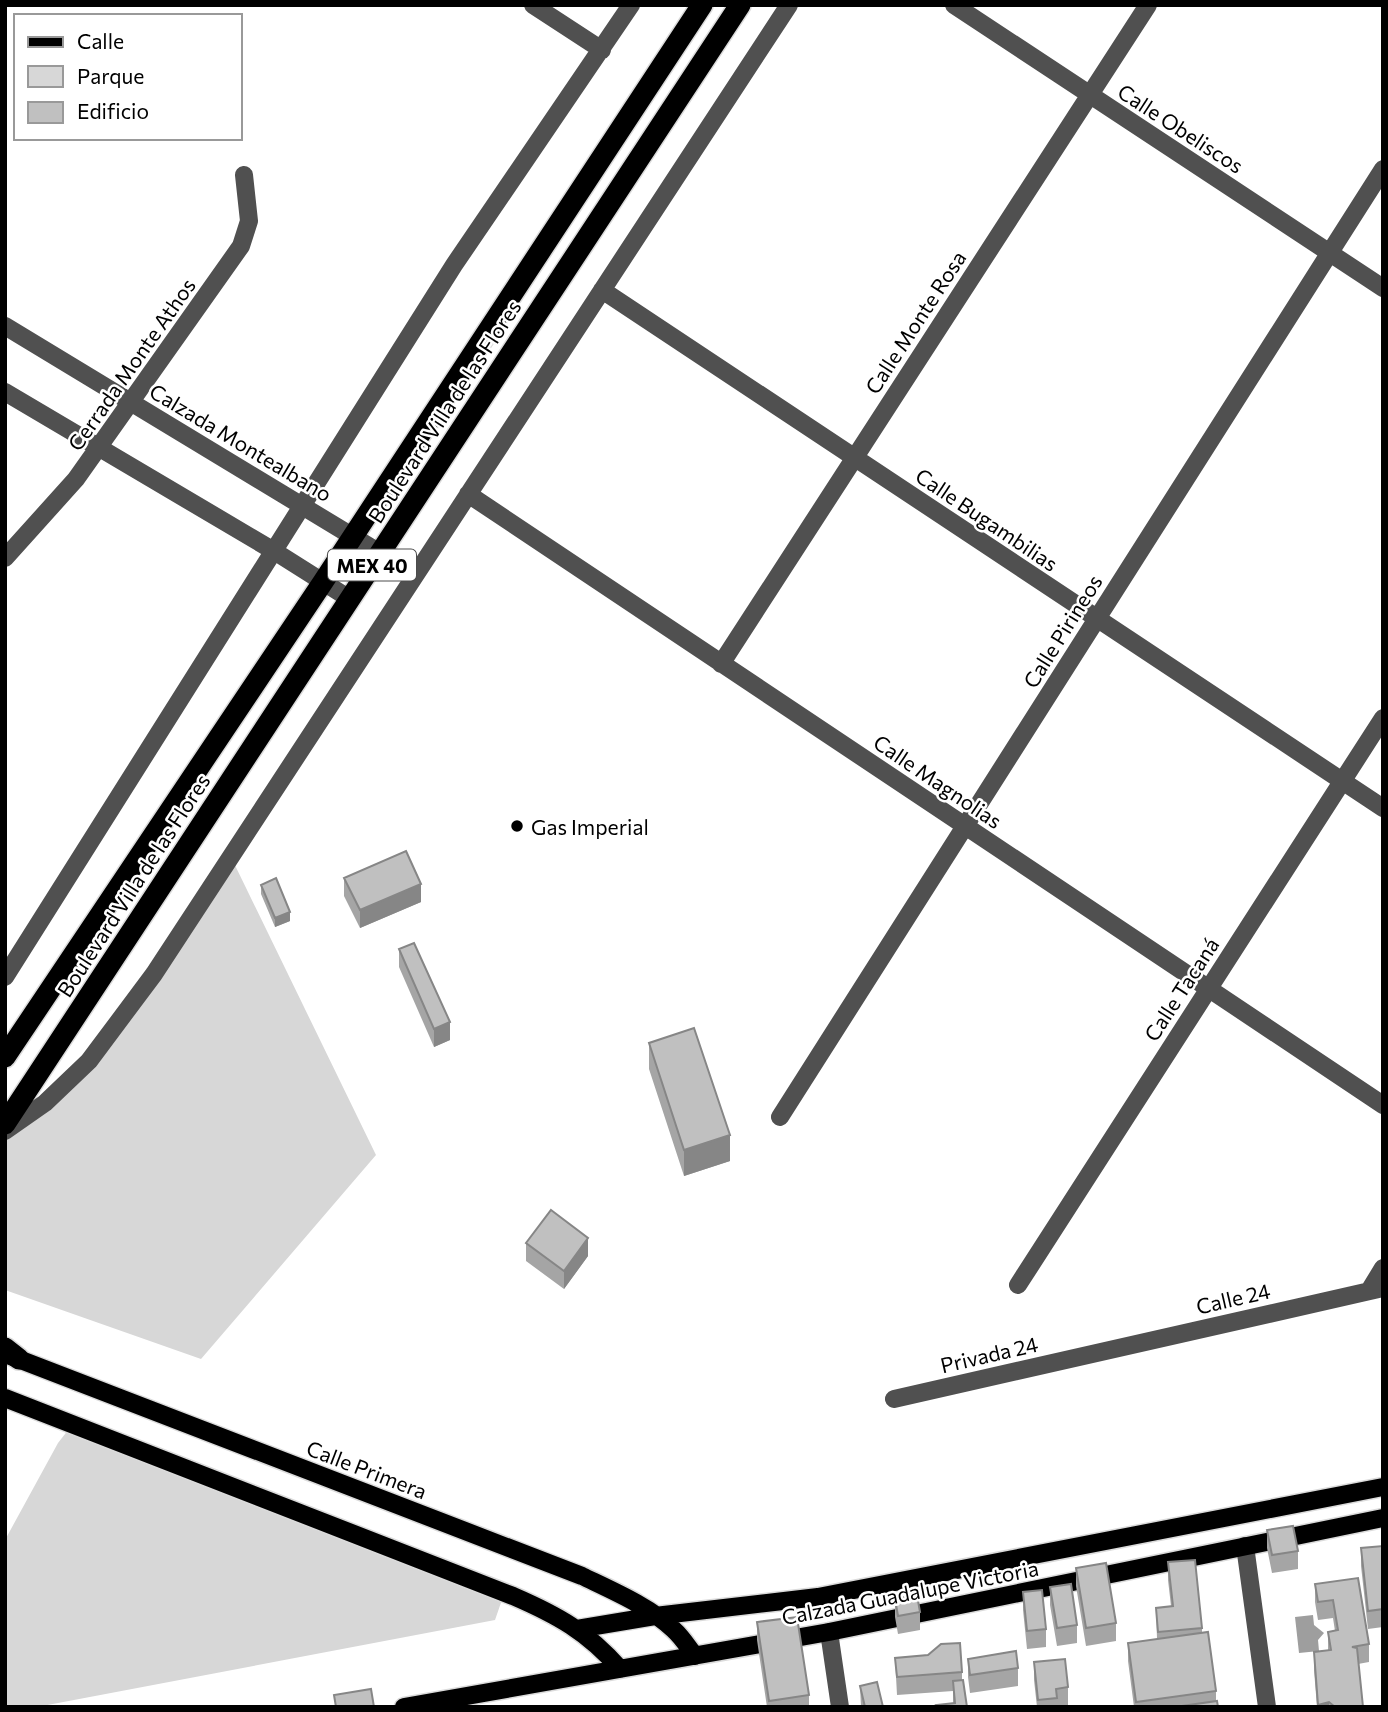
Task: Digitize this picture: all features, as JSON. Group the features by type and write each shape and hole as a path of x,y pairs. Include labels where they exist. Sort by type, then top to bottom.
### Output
{"highway":[{"name":"Boulevard Villa de las Flores","path":"5,1057 323,582 702,5"},
{"name":"Boulevard Villa de las Flores","path":"5,1125 740,5"}],"main road":[{"name":"Calle Primera","path":"10,1354 582,1577 615,1592 655,1616 673,1629 695,1656"},
{"path":"5,1398 513,1595 577,1629 601,1647 620,1669"},
{"name":"Calzada Guadalupe Victoria","path":"577,1629 655,1616 818,1597 1383,1487"},
{"name":"Calzada Guadalupe Victoria","path":"404,1707 829,1632 1383,1518"}],"street":[{"path":"533,5 602,50"},
{"path":"5,977 454,265 631,5"},
{"path":"5,1130 46,1103 89,1061 154,974 789,5"},
{"name":"Calle Obeliscos","path":"954,5 1383,288"},
{"name":"Calle Monte Rosa","path":"722,664 1148,5"},
{"name":"Calle Pirineos","path":"780,1117 1383,169"},
{"name":"Cerrada Monte Athos","path":"5,558 76,479 241,246 249,221 244,176"},
{"name":"Calle Bugambilias","path":"602,290 1383,808"},
{"name":"Calzada Montealbano","path":"5,326 380,554"},
{"path":"5,392 350,599"},
{"name":"Calle Magnolias","path":"468,494 1383,1105"},
{"name":"Calle Tacaná","path":"1018,1285 1383,718"},
{"path":"1376,1289 1383,1268"},
{"name":"Calle 24","path":"1093,1353 1376,1289"},
{"name":"Privada 24","path":"894,1399 1093,1353"},
{"path":"1245,1546 1267,1707"},
{"path":"829,1632 840,1707"}],"green space":[{"path":"231,857 376,1155 201,1359 5,1290 5,1136 69,1090"},
{"path":"72,1425 505,1591 495,1620 37,1707 5,1707 5,1540 58,1443"}],"shaded area":[{"path":"1313,1615 1314,1625 1324,1633 1318,1640 1319,1651 1299,1653 1295,1617"}],"building":[{"path":"406,851 421,884 360,910 344,878"},
{"path":"276,878 290,912 275,918 261,885"},
{"path":"414,943 450,1022 434,1029 399,949"},
{"path":"694,1028 730,1135 684,1150 649,1043"},
{"path":"551,1210 588,1238 564,1271 526,1243"},
{"path":"1293,1526 1298,1551 1272,1555 1267,1530"},
{"path":"1383,1546 1383,1609 1368,1611 1361,1548"},
{"path":"1195,1560 1202,1628 1158,1632 1156,1608 1173,1606 1168,1562"},
{"path":"1106,1563 1116,1623 1086,1628 1076,1568"},
{"path":"1358,1578 1369,1644 1352,1647 1357,1648 1363,1707 1335,1707 1329,1702 1318,1705 1314,1652 1331,1650 1328,1632 1338,1630 1333,1600 1318,1602 1315,1584"},
{"path":"1071,1584 1077,1625 1057,1628 1050,1587"},
{"path":"1042,1590 1046,1629 1027,1631 1023,1592"},
{"path":"917,1595 920,1612 898,1616 895,1599"},
{"path":"797,1617 809,1695 769,1701 757,1622"},
{"path":"1208,1632 1216,1691 1136,1702 1128,1643"},
{"path":"960,1643 962,1672 897,1677 895,1658 928,1655 941,1644"},
{"path":"1016,1651 1018,1668 970,1675 968,1659"},
{"path":"1065,1659 1068,1687 1056,1689 1057,1698 1038,1700 1034,1662"},
{"path":"963,1680 967,1707 937,1707 936,1705 955,1703 953,1681"},
{"path":"877,1682 883,1707 865,1707 860,1686"},
{"path":"371,1689 374,1707 336,1707 334,1695"},
{"path":"1217,1701 1218,1707 1175,1707"}],"place":[{"name":"Gas Imperial","path":"517,826"}]}
